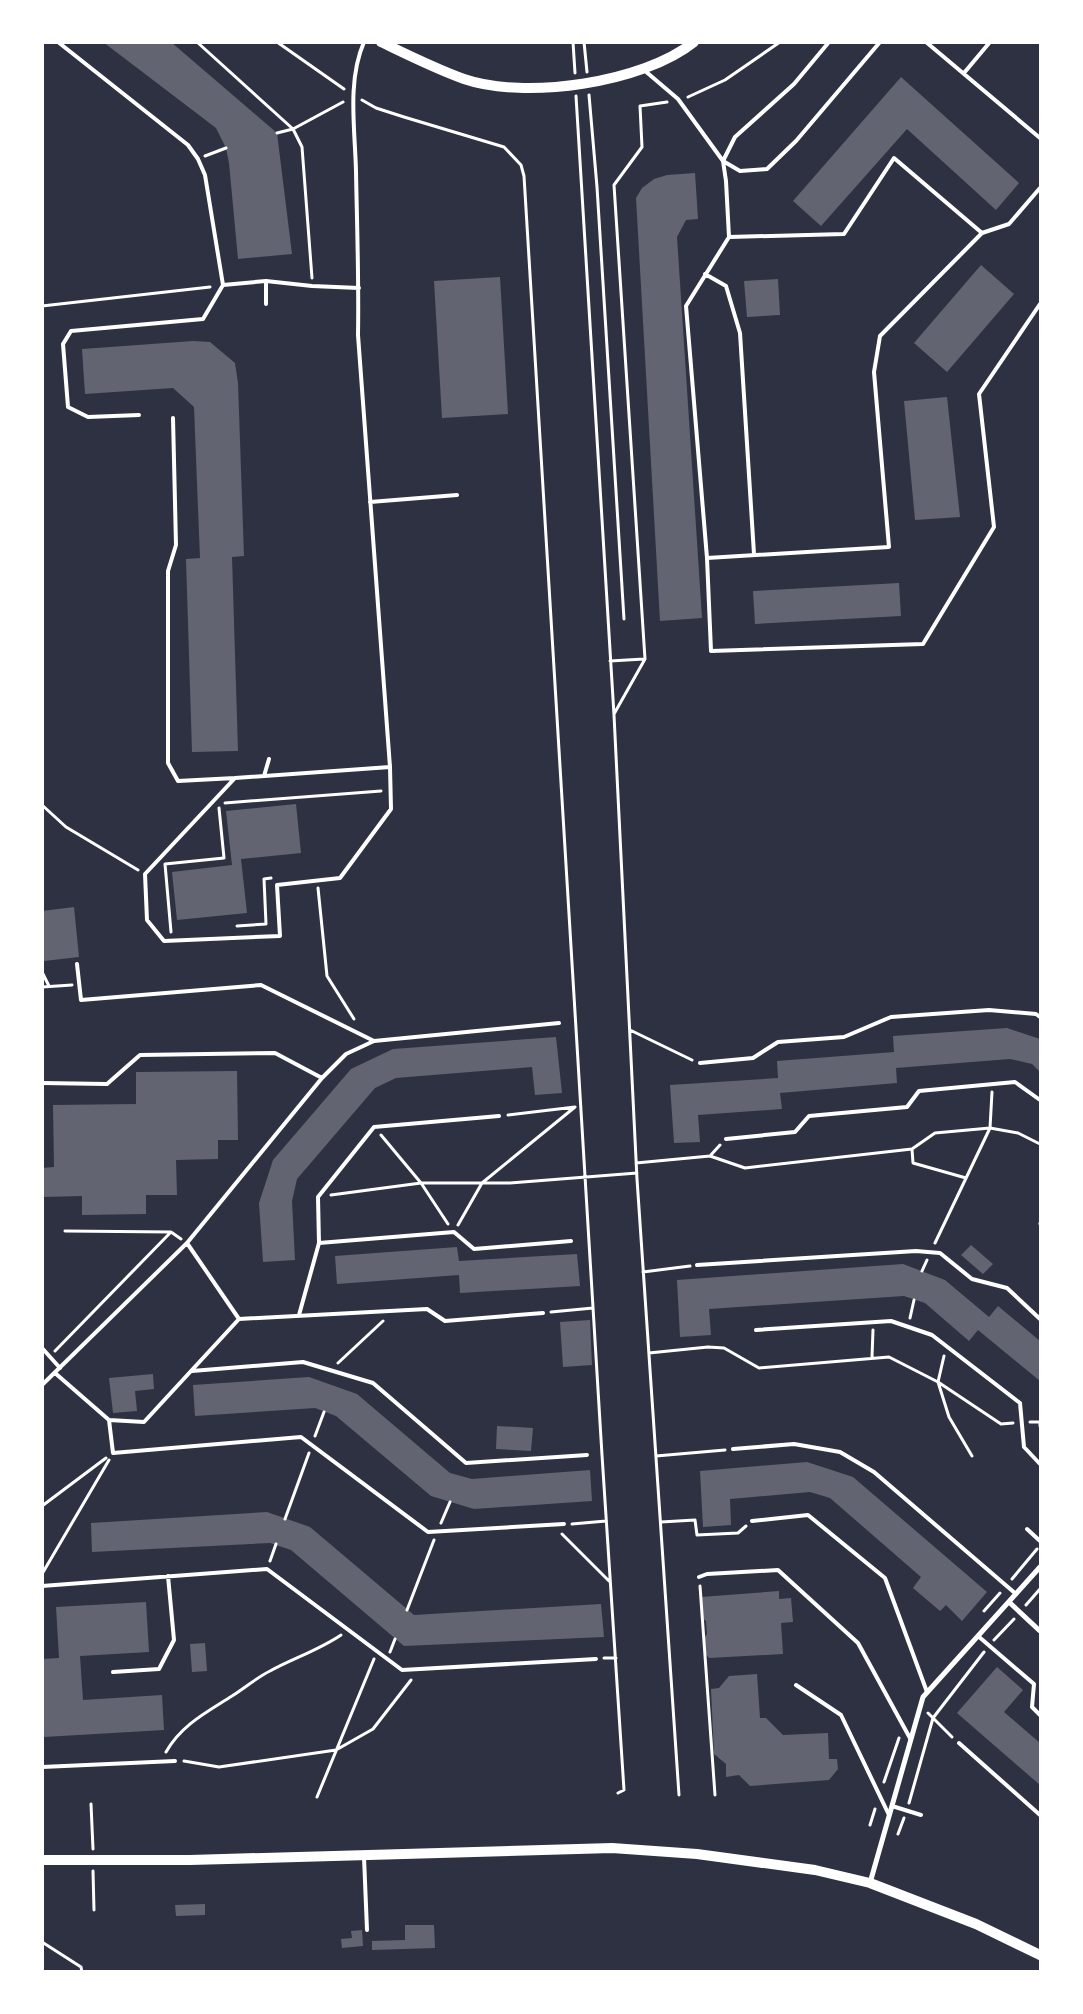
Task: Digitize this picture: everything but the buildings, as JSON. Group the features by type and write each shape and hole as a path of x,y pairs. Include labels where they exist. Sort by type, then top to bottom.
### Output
{"main road":[{"path":"381,42 466,79 512,89 576,85 644,70 685,50 694,42"},
{"path":"42,1860 190,1860 363,1853 612,1848 707,1855 815,1870 870,1882 976,1924 1040,1955"}],"street":[{"path":"870,1882 920,1706 927,1692 1040,1567"},
{"path":"1009,1602 1040,1631"}],"lane":[{"path":"58,42 188,145 198,159 205,175 224,285 204,318 71,331 63,344 68,407 88,417 140,415"},
{"path":"235,778 145,874 147,920 164,942 280,936 277,885 340,878 391,809 390,766 358,335 359,288 354,96 356,61 364,42"},
{"path":"829,42 794,84 735,138 723,161 729,236 686,306 707,558 711,651 923,644 994,527 980,394 1040,304"},
{"path":"644,70 678,99 723,161 740,171 767,168 796,140 880,42"},
{"path":"926,42 1040,138"},
{"path":"964,73 990,42"},
{"path":"729,236 844,234 894,158 982,232"},
{"path":"707,558 890,547 874,372 880,336 982,232 1009,224 1040,188"},
{"path":"706,274 726,286 740,333 754,554"},
{"path":"224,285 266,281 312,286 359,288"},
{"path":"266,281 266,304"},
{"path":"173,418 176,545 168,571 168,763 178,781 390,766"},
{"path":"370,502 457,495"},
{"path":"264,776 268,759"},
{"path":"77,964 81,1000 261,985 374,1041"},
{"path":"700,1063 753,1058 778,1042 844,1037 891,1017 989,1010 1036,1014 1040,1017"},
{"path":"42,1385 187,1243 322,1078 346,1054 374,1041 559,1023"},
{"path":"42,1083 107,1084 140,1055 275,1053 322,1078"},
{"path":"726,1139 794,1132 808,1116 907,1107 919,1091 1015,1082 1040,1100"},
{"path":"299,1316 319,1243 318,1197 374,1127 499,1116"},
{"path":"319,1243 454,1232 474,1249 571,1241"},
{"path":"187,1243 239,1319"},
{"path":"697,1265 916,1251 940,1253 972,1279 1007,1288 1040,1318"},
{"path":"55,1373 110,1420 144,1422 239,1319 427,1309 445,1322 543,1313"},
{"path":"756,1330 891,1321 932,1335 1020,1403 1024,1447 1040,1464"},
{"path":"42,1348 60,1368"},
{"path":"192,1371 303,1362 373,1383 466,1463 587,1455"},
{"path":"110,1420 113,1453 301,1437 428,1532 564,1524"},
{"path":"733,1450 794,1444 840,1452 874,1472 1016,1594"},
{"path":"752,1521 808,1515 885,1578 927,1692"},
{"path":"1027,1529 1040,1540"},
{"path":"42,1586 267,1568 402,1670 596,1659"},
{"path":"699,1577 707,1574 778,1570 858,1643 911,1740"},
{"path":"113,1672 159,1669 174,1640 168,1576"},
{"path":"978,1636 1034,1684 1032,1707 1040,1714"},
{"path":"796,1685 841,1715 889,1816"},
{"path":"958,1743 1040,1815"},
{"path":"42,1767 174,1761"},
{"path":"892,1806 921,1815"},
{"path":"363,1853 367,1930"}],"path":[{"path":"197,42 293,129 302,147 312,286"},
{"path":"277,42 354,96 376,108 504,147 521,165 524,176 624,1790 618,1793"},
{"path":"573,42 584,187 614,715 636,1163 679,1795"},
{"path":"584,42 598,196 624,619"},
{"path":"614,715 645,659 614,185 642,147 640,106 692,96 725,80 780,42"},
{"path":"276,133 293,129 354,96"},
{"path":"198,159 226,148"},
{"path":"42,306 224,285"},
{"path":"610,661 645,659"},
{"path":"180,931 171,932 165,864 224,858 219,804 380,790 382,797"},
{"path":"42,805 66,827 145,874"},
{"path":"228,927 266,924 264,879 273,878"},
{"path":"317,881 327,976 364,1036"},
{"path":"42,972 49,986"},
{"path":"42,987 79,984"},
{"path":"630,1030 700,1063"},
{"path":"922,1271 990,1128 993,1084"},
{"path":"499,1116 581,1106"},
{"path":"374,1127 421,1183 454,1232 482,1183 576,1107"},
{"path":"636,1163 710,1156 745,1168 912,1149 935,1132 990,1128 1018,1133 1040,1144"},
{"path":"912,1149 913,1163 966,1178"},
{"path":"318,1197 421,1183 510,1183 637,1173"},
{"path":"50,1356 171,1232 65,1232"},
{"path":"643,1272 697,1265"},
{"path":"908,1326 914,1300"},
{"path":"543,1313 593,1308"},
{"path":"330,1370 394,1310"},
{"path":"872,1357 873,1322"},
{"path":"947,1346 938,1382 949,1417 972,1456"},
{"path":"649,1353 708,1347 724,1348 758,1368 890,1357 938,1382 1001,1424 1040,1422 1040,1426"},
{"path":"285,1519 324,1412"},
{"path":"656,1456 733,1450"},
{"path":"42,1506 113,1453"},
{"path":"42,1574 113,1453"},
{"path":"407,1610 450,1502"},
{"path":"660,1522 695,1520 697,1535 738,1533 752,1521"},
{"path":"564,1524 606,1521"},
{"path":"554,1525 610,1582"},
{"path":"267,1568 276,1544"},
{"path":"699,1577 715,1795"},
{"path":"898,1834 907,1811 933,1718 989,1645 1040,1589"},
{"path":"161,1761 172,1742 188,1724 258,1677 306,1652 323,1647 348,1630"},
{"path":"316,1797 377,1651"},
{"path":"174,1761 219,1766 336,1750 373,1729 419,1669"},
{"path":"920,1706 958,1743"},
{"path":"42,1942 81,1967 82,1972"}]}
